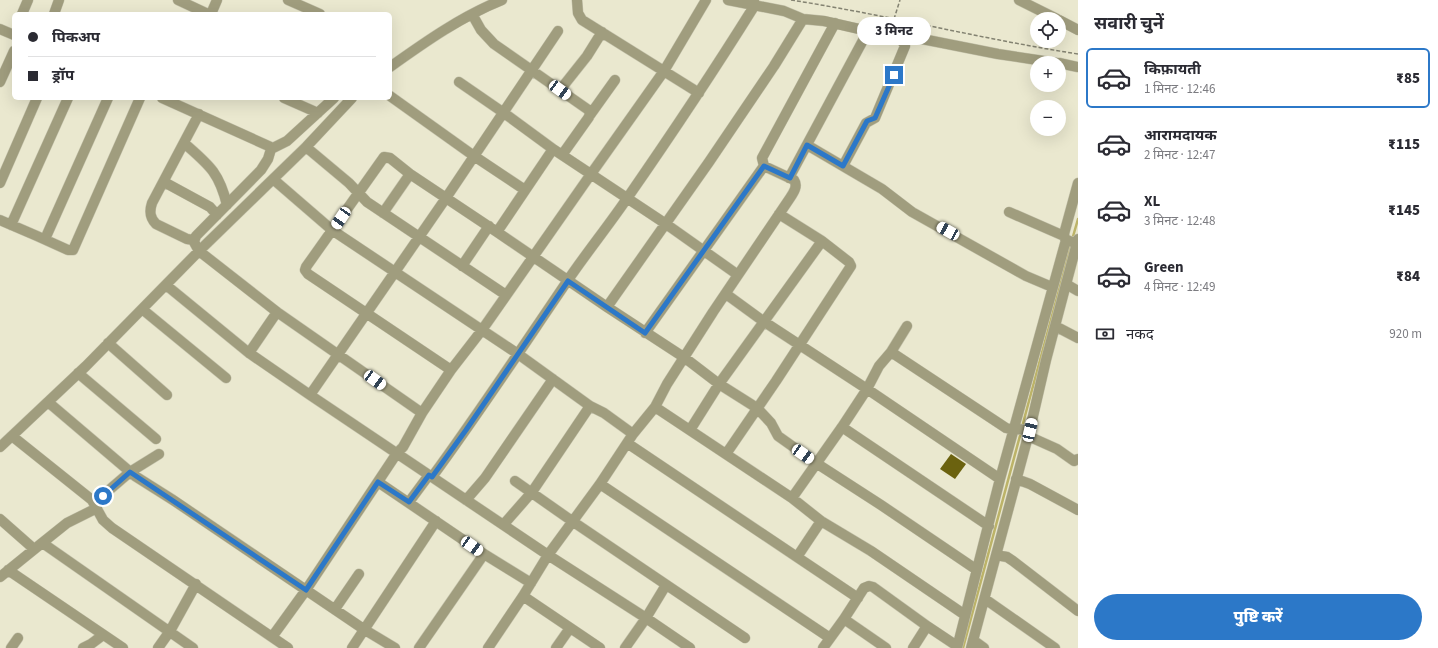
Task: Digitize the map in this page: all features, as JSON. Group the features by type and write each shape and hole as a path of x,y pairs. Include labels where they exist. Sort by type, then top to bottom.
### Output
{"street":[{"path":"23,12 28,0"},
{"path":"55,12 60,0"},
{"path":"178,0 204,12"},
{"path":"212,12 217,0"},
{"path":"288,0 315,12"},
{"path":"392,66 427,41 472,14 502,0"},
{"path":"577,0 578,13 586,22 699,93"},
{"path":"272,637 306,590 397,453 403,447 422,414 451,370 482,330 664,71 706,0"},
{"path":"728,0 754,2 790,13 803,19 824,21 868,31 899,35 1030,59"},
{"path":"1019,0 1042,12"},
{"path":"409,502 431,476 627,198 699,93 754,2"},
{"path":"472,14 488,39 532,72 588,110 590,115"},
{"path":"606,307 666,224 774,66 803,19"},
{"path":"645,333 764,166 762,158 835,23"},
{"path":"1066,24 1078,30"},
{"path":"0,29 12,34"},
{"path":"310,396 420,237 532,72 558,31"},
{"path":"790,178 868,31"},
{"path":"560,90 587,56 602,32"},
{"path":"843,166 866,123 875,118 883,101 905,46 899,35"},
{"path":"0,82 12,55"},
{"path":"1066,65 1078,68"},
{"path":"562,155 615,80"},
{"path":"459,82 553,149 666,224 738,275"},
{"path":"392,97 524,190"},
{"path":"0,183 36,100"},
{"path":"11,225 67,100"},
{"path":"46,239 107,100"},
{"path":"0,220 68,250 73,250 139,100"},
{"path":"173,100 273,148"},
{"path":"289,100 318,113"},
{"path":"332,100 287,141 270,150 268,159 261,170 196,236 194,244 200,251 277,312 339,354 422,414"},
{"path":"0,447 78,373 306,147 350,100"},
{"path":"194,240 169,230 153,221 150,208 200,114"},
{"path":"184,144 214,171 220,180 227,205"},
{"path":"807,145 882,189 912,212 1026,276 1052,287"},
{"path":"306,147 349,183 367,202 506,295"},
{"path":"462,266 524,190 553,149"},
{"path":"451,370 306,272 306,267 384,157 390,158 410,174 606,307 685,358 719,384 757,408 771,423 777,435 816,463 977,570"},
{"path":"488,648 523,596 548,555 600,484 633,434 655,407 668,384 738,275 796,189 795,181 764,166"},
{"path":"383,213 410,174"},
{"path":"273,179 332,230 518,354 590,406 633,434"},
{"path":"164,182 210,206 217,215"},
{"path":"823,648 866,586 873,587 957,647 1000,479 1023,432 1056,326 1066,284 1078,183"},
{"path":"1009,212 1072,240"},
{"path":"726,454 776,381 851,266 849,262 822,240 780,214"},
{"path":"690,430 719,384 822,240"},
{"path":"984,648 972,644 1016,479 1023,432 1052,287 1072,240"},
{"path":"1066,284 1078,291"},
{"path":"166,285 249,353 310,396 690,648"},
{"path":"726,294 763,321 867,388 1000,479"},
{"path":"142,309 226,378"},
{"path":"249,353 277,312"},
{"path":"792,498 842,427 879,366 891,352 907,326"},
{"path":"1056,326 1078,338"},
{"path":"108,343 167,395"},
{"path":"891,352 1003,426 1023,432 1057,449 1074,461 1078,459"},
{"path":"78,373 156,439"},
{"path":"466,500 489,472 553,379"},
{"path":"48,402 130,472 394,648"},
{"path":"504,524 532,492 590,406"},
{"path":"655,407 792,498 821,521 871,551 965,615"},
{"path":"842,427 989,526"},
{"path":"12,436 83,492 96,506 103,520 112,528 288,648"},
{"path":"627,444 858,598"},
{"path":"0,577 67,523 96,506 130,472 159,454"},
{"path":"1016,479 1030,484 1078,510"},
{"path":"515,481 745,638"},
{"path":"378,482 484,554 531,583"},
{"path":"600,484 830,638"},
{"path":"0,520 194,648"},
{"path":"352,648 436,521"},
{"path":"797,558 821,521"},
{"path":"420,648 484,554"},
{"path":"996,555 1013,561 1078,611"},
{"path":"8,570 123,648"},
{"path":"335,609 358,574"},
{"path":"158,648 170,631 196,584"},
{"path":"625,648 646,618 666,585"},
{"path":"523,596 600,648"},
{"path":"985,599 1055,648"},
{"path":"844,619 872,644 886,648"},
{"path":"912,648 927,626"},
{"path":"556,648 570,628"},
{"path":"83,648 103,635"},
{"path":"11,648 18,638"}],"path":[{"path":"791,0 1078,54"},
{"path":"894,19 900,0"}],"building":[{"path":"951,454 966,464 955,479 940,469"}],"waterway":[{"path":"1072,240 1078,219"},
{"path":"1022,427 1071,245"},
{"path":"963,648 1021,432"}],"route":[{"path":"103,496 130,472 306,590 378,482 409,502 429,475 432,477 568,281 645,333 764,166 790,178 807,145 843,166 867,121 875,118 894,75"}]}
